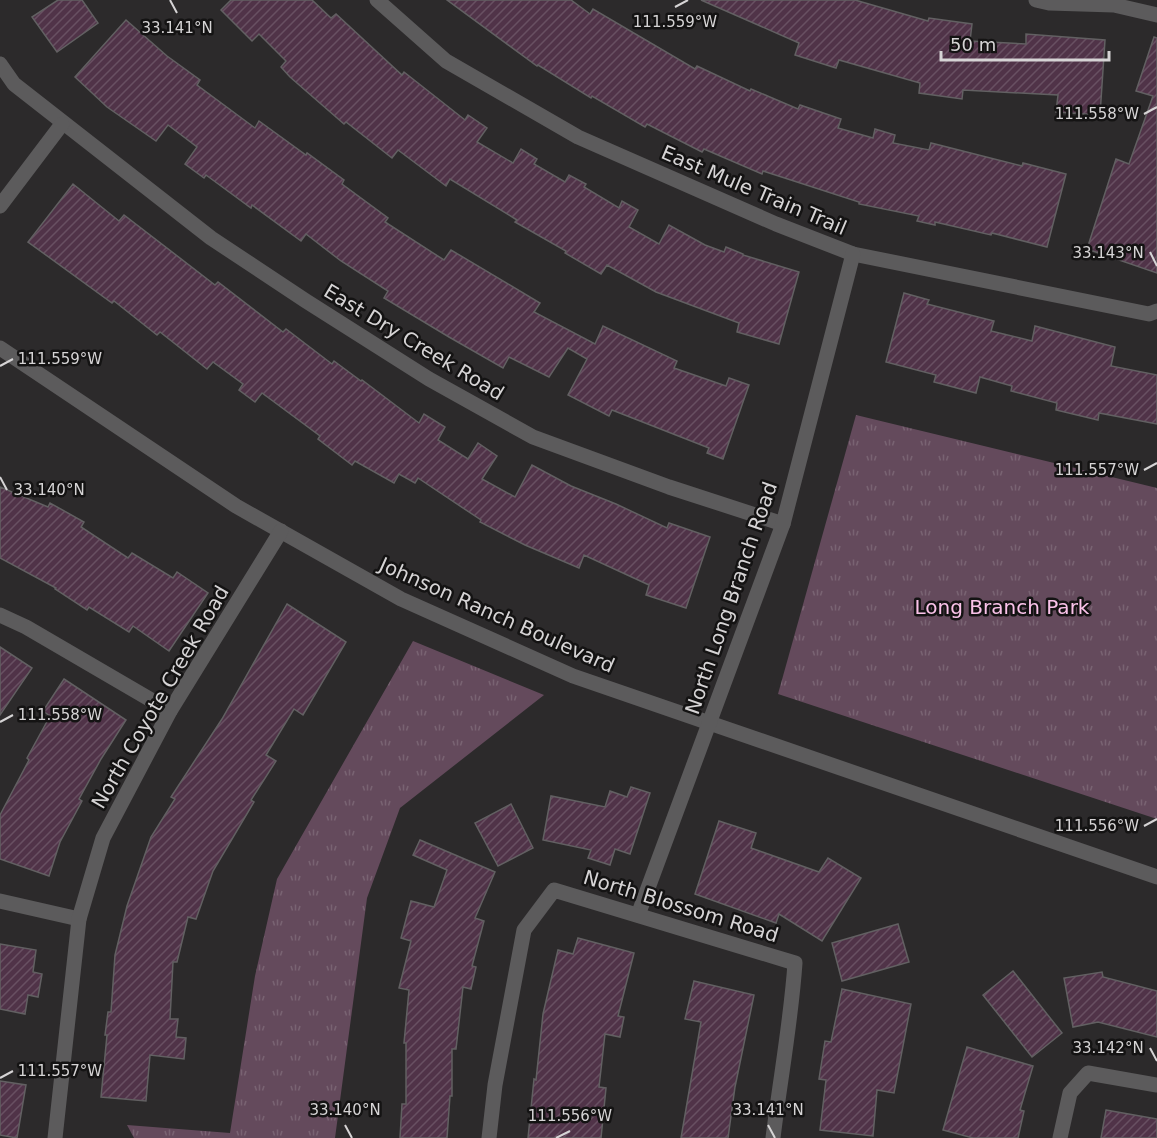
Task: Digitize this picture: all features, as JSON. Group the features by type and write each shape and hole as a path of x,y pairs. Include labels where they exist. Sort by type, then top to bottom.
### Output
{"street":[{"name":"East Mule Train Trail","path":"377,0 446,61 578,138 776,225 853,254 1149,314 1157,311"},
{"path":"1036,0 1049,3 1114,5 1157,15"},
{"name":"East Dry Creek Road","path":"0,64 14,84 62,124 212,238 429,379 533,437 669,487 783,524"},
{"path":"0,207 62,124"},
{"name":"North Long Branch Road","path":"638,915 783,524 853,254"},
{"name":"Johnson Ranch Boulevard","path":"0,348 236,506 401,599 573,676 1157,877"},
{"name":"North Coyote Creek Road","path":"55,1138 79,919 103,838 170,711 281,531"},
{"path":"0,615 26,627 170,711"},
{"name":"North Blossom Road","path":"489,1138 495,1085 524,930 554,890 795,963 792,1009 773,1138"},
{"path":"0,901 79,919"},
{"path":"1060,1138 1070,1093 1088,1073 1157,1085"}],"green space":[{"name":"Long Branch Park","path":"856,415 1157,488 1157,819 778,694"},
{"path":"413,641 544,695 400,808 367,898 335,1138 134,1138 127,1125 230,1133 255,976 277,879"}],"building":[{"path":"58,0 82,0 98,23 57,52 32,17"},
{"path":"231,0 312,0 331,18 336,14 402,75 404,72 465,120 468,115 487,128 477,142 513,163 521,149 537,159 534,164 565,182 569,175 586,184 584,187 619,208 622,201 638,210 629,227 659,244 669,225 705,245 724,252 726,247 743,255 799,272 779,344 737,332 739,323 656,292 607,265 601,274 450,179 446,186 398,150 392,158 346,122 344,124 290,77 281,67 286,61 259,34 252,41 221,10"},
{"path":"447,0 571,0 590,14 593,9 695,69 697,66 750,91 751,89 798,109 800,105 841,119 838,128 873,138 875,129 895,135 893,143 929,150 931,143 1022,166 1023,163 1066,174 1047,247 992,233 991,235 935,222 935,225 917,221 919,216 859,204 859,202 763,171 762,174 704,149 702,152 647,124 645,127 537,66"},
{"path":"701,0 855,0 928,21 929,18 972,24 970,41 1026,44 1026,34 1105,40 1100,115 1056,112 1058,95 963,90 962,99 919,93 920,83 839,60 836,68 795,55 799,43"},
{"path":"126,20 167,56 200,80 197,85 255,128 259,121 306,155 307,153 344,180 342,184 388,218 385,222 444,260 451,250 540,303 534,312 595,344 603,326 677,361 674,368 726,386 729,378 749,385 723,459 707,453 709,448 612,410 609,416 568,395 587,359 568,348 549,377 509,357 503,368 384,298 388,291 341,261 306,234 301,241 206,175 204,178 185,164 197,147 168,125 156,141 107,107 75,77"},
{"path":"1154,37 1157,38 1157,273 1087,249 1116,159 1129,164 1153,96 1136,91"},
{"path":"73,184 119,221 124,215 215,285 218,282 283,332 286,329 332,364 334,361 419,423 424,414 445,427 438,440 468,459 478,443 497,456 482,479 515,497 532,465 571,486 667,528 669,523 710,537 686,608 646,595 649,585 584,555 579,568 525,545 480,522 481,520 418,478 415,483 399,474 394,483 355,461 352,465 318,439 320,436 262,393 255,402 239,390 243,384 213,362 207,369 160,332 157,335 114,301 112,303 28,242"},
{"path":"904,293 929,300 927,304 994,321 991,331 1032,341 1035,326 1115,347 1111,366 1157,375 1157,424 1099,413 1098,420 1056,410 1057,403 1011,391 1012,386 980,377 976,393 934,382 936,375 886,362"},
{"path":"0,487 48,507 50,503 84,522 81,527 128,558 132,553 173,578 177,572 208,593 169,651 133,626 129,632 89,607 87,610 56,588 0,558"},
{"path":"287,604 346,642 303,715 294,709 266,755 276,761 251,800 254,802 213,871 196,919 188,917 177,962 173,962 170,1019 178,1019 176,1037 186,1038 184,1059 150,1055 146,1101 101,1097 107,1035 105,1035 108,1012 111,1012 115,955 127,906 151,837 175,799 171,797 222,719"},
{"path":"0,647 32,668 0,715"},
{"path":"64,679 126,720 79,799 82,801 60,842 49,876 0,859 0,815 50,716 43,711"},
{"path":"631,787 650,793 630,854 615,849 610,865 588,858 591,850 543,840 551,796 605,807 610,791 627,797"},
{"path":"511,804 533,848 498,866 475,823"},
{"path":"719,821 756,833 751,848 819,872 828,858 861,878 822,941 779,914 776,923 695,894"},
{"path":"420,840 495,872 475,918 484,921 472,966 476,967 471,989 463,987 456,1049 452,1049 452,1096 450,1096 447,1138 400,1138 402,1104 406,1104 406,1043 404,1043 409,990 399,988 411,941 401,938 411,901 434,907 447,870 413,855"},
{"path":"898,924 909,962 842,981 832,943"},
{"path":"578,938 634,953 618,1016 624,1017 620,1037 605,1034 599,1087 606,1088 601,1138 528,1138 543,1014 558,950 573,954"},
{"path":"0,944 36,950 33,972 42,974 38,997 28,995 25,1014 0,1009"},
{"path":"1013,971 1062,1033 1032,1057 983,995"},
{"path":"1102,972 1103,977 1157,991 1157,1037 1098,1022 1073,1027 1064,978"},
{"path":"694,981 754,995 735,1087 728,1138 681,1138 701,1022 685,1019"},
{"path":"842,989 911,1004 894,1093 877,1090 873,1136 820,1130 826,1080 819,1079 825,1041 831,1042"},
{"path":"967,1047 1033,1066 1020,1110 1024,1111 1018,1138 973,1138 943,1130"},
{"path":"0,1081 26,1085 17,1138 0,1135"},
{"path":"1106,1110 1157,1119 1157,1138 1101,1138"}]}
